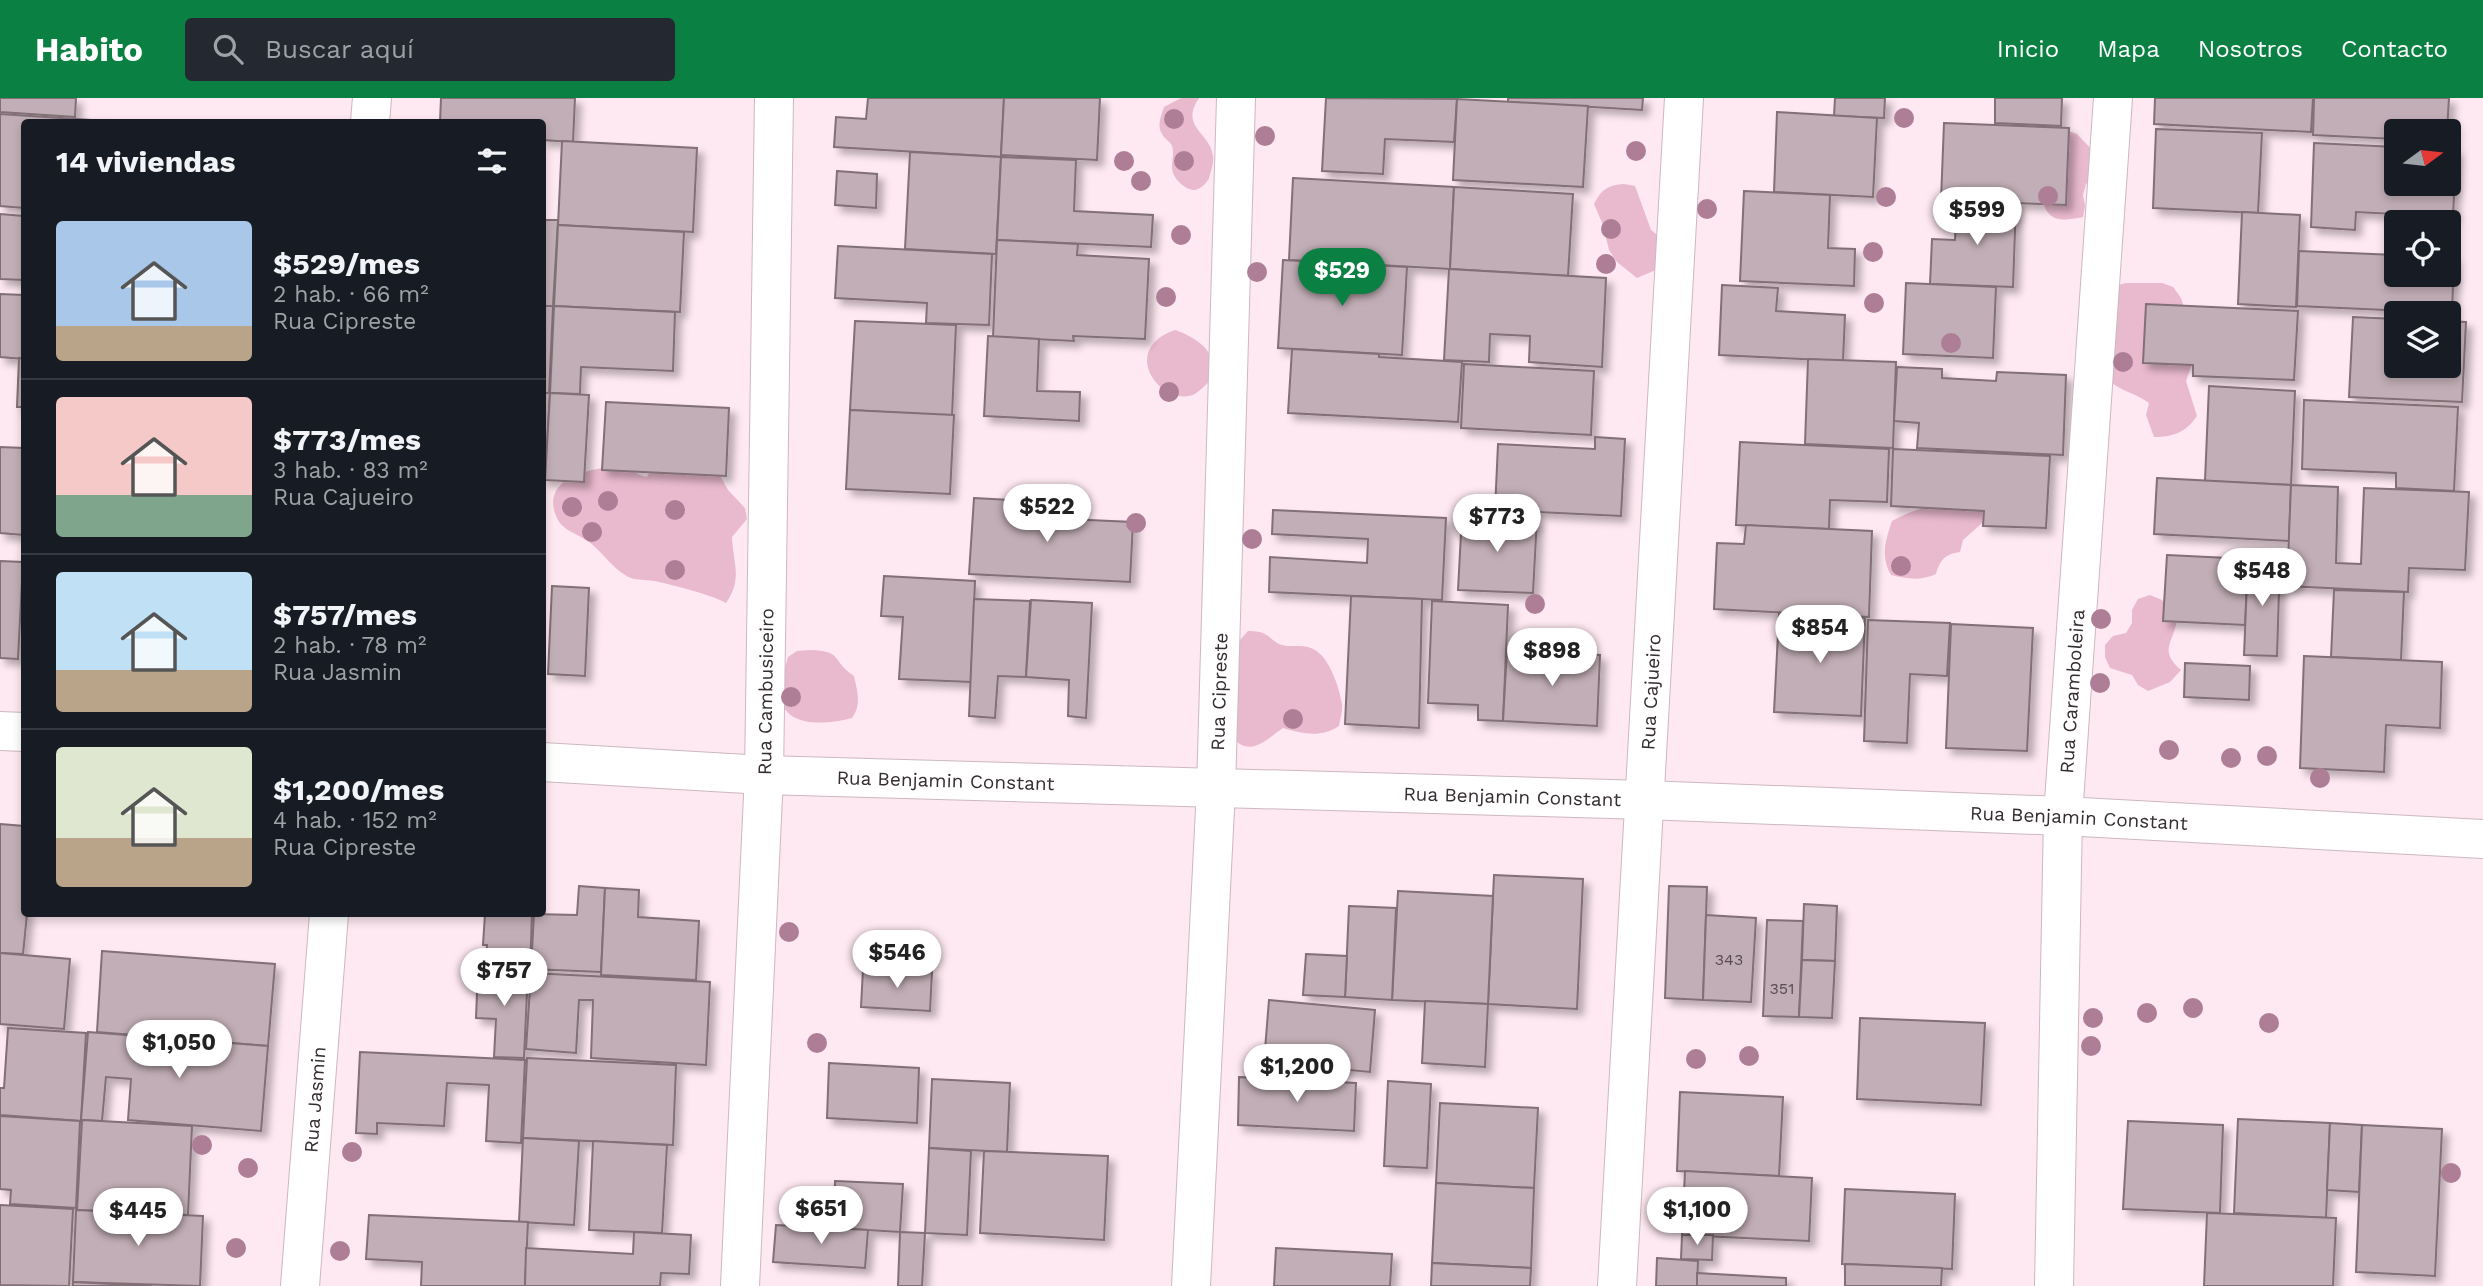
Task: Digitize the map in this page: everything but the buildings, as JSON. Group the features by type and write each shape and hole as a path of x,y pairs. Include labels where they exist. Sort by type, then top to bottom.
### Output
{"street":[{"path":"370,119 372,98"},
{"name":"Rua Cambusiceiro","path":"740,1286 764,775 774,98"},
{"name":"Rua Cipreste","path":"1191,1286 1216,789 1236,98"},
{"name":"Rua Cajueiro","path":"1617,1286 1684,98"},
{"name":"Rua Caramboleira","path":"2054,1286 2063,816 2113,98"},
{"path":"0,731 21,733"},
{"name":"Rua Benjamin Constant","path":"546,762 764,775 1645,800 2063,816 2483,839"},
{"name":"Rua Jasmin","path":"300,1286 329,917"}],"shaded area":[{"path":"1181,98 1199,98 1192,116 1213,156 1209,178 1196,190 1186,187 1175,177 1172,168 1172,146 1160,127 1164,107"},
{"path":"2065,130 2077,134 2094,152 2093,175 2086,184 2083,195 2083,217 2069,219 2052,216 2042,199"},
{"path":"1624,184 1635,186 1651,230 1661,238 1658,269 1637,278 1617,262 1609,250 1594,204 1606,189"},
{"path":"2126,283 2162,283 2173,287 2181,298 2192,334 2194,358 2186,381 2197,416 2184,430 2173,435 2154,437 2146,415 2149,403 2108,380 2102,289"},
{"path":"1175,330 1201,344 1211,358 1210,381 1193,395 1181,396 1158,385 1147,362 1149,350 1158,339"},
{"path":"658,455 717,470 728,490 745,508 747,519 732,537 736,578 726,603 682,588 627,576 589,542 566,528 556,516 554,497 557,489 570,478 588,471 615,466 625,467 647,477"},
{"path":"1971,500 1990,516 1963,540 1960,552 1944,558 1936,574 1925,578 1891,575 1885,555 1892,521 1930,506"},
{"path":"2150,595 2162,600 2177,618 2169,651 2174,663 2181,670 2170,682 2148,691 2138,685 2132,675 2110,668 2105,657 2105,645 2113,636 2126,633 2132,623 2132,610 2138,599"},
{"path":"1248,631 1266,634 1282,645 1303,646 1320,654 1333,674 1341,697 1339,726 1312,734 1283,728 1252,747 1239,744 1232,738 1236,652 1240,640"},
{"path":"797,651 833,654 854,676 858,703 852,718 832,722 809,722 798,719 783,706 780,695 781,681 788,657"}]}
